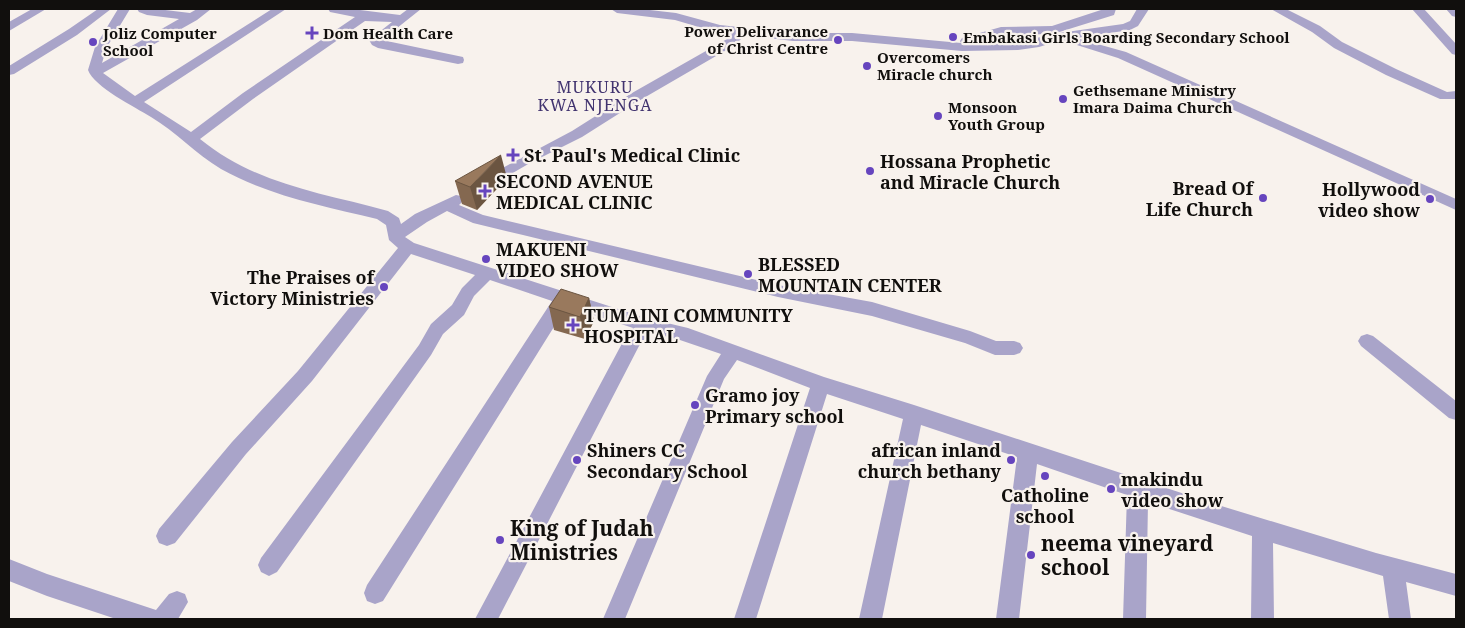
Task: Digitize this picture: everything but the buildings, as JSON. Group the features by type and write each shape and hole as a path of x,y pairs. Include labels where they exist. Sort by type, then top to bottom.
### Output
{"street":[{"path":"9,27 40,9"},
{"path":"9,71 73,32 105,9"},
{"path":"95,73 101,47 124,9"},
{"path":"143,9 192,16"},
{"path":"95,73 205,9"},
{"path":"134,102 280,9"},
{"path":"334,9 403,19"},
{"path":"415,9 375,40 376,42 382,45 458,60"},
{"path":"617,9 676,17 719,29 793,37 852,37 949,46 1018,46 1039,43 1059,37 1124,27 1134,23 1143,9"},
{"path":"949,46 1001,31 1059,28 1102,16 1110,12 1110,9"},
{"path":"1115,9 1124,27"},
{"path":"1277,9 1322,32 1338,45 1391,72 1445,96 1456,95"},
{"path":"1418,9 1456,51"},
{"path":"1452,9 1456,13"},
{"path":"192,138 248,96 361,18 372,16"},
{"path":"167,536 239,448 305,376 421,218 525,160 577,134 645,91 731,42 742,31"},
{"path":"1059,37 1122,55 1456,205"},
{"path":"95,73 114,90 169,122 230,168 264,184 297,195 382,215 393,222 402,242 646,326 686,334 821,384 914,413 1138,490 1397,570 1456,585"},
{"path":"446,205 479,219 778,290 872,309 970,338 995,348 1014,348"},
{"path":"269,565 425,350 437,329 458,310 468,292 488,272"},
{"path":"375,593 562,297"},
{"path":"486,619 632,341 646,326"},
{"path":"1367,341 1456,412"},
{"path":"614,619 716,376 733,352"},
{"path":"745,619 821,384"},
{"path":"870,619 914,413"},
{"path":"1007,619 1028,453"},
{"path":"1134,619 1138,490"},
{"path":"1262,619 1262,538 1264,528"},
{"path":"9,570 47,585 150,619"},
{"path":"1397,570 1394,578 1400,619"}],"place":[{"name":"Dom Health Care","path":"312,33"},
{"name":"Embakasi Girls Boarding Secondary School","path":"953,37"},
{"name":"Power Delivarance of Christ Centre","path":"838,40"},
{"name":"Joliz Computer School","path":"93,42"},
{"name":"Overcomers Miracle church","path":"867,66"},
{"name":"Gethsemane Ministry Imara Daima Church","path":"1063,99"},
{"name":"Monsoon Youth Group","path":"938,116"},
{"name":"St. Paul's Medical Clinic","path":"513,155"},
{"name":"Hossana Prophetic and Miracle Church","path":"870,171"},
{"name":"SECOND AVENUE MEDICAL CLINIC","path":"485,191"},
{"name":"Bread Of Life Church","path":"1263,198"},
{"name":"Hollywood video show","path":"1430,199"},
{"name":"MAKUENI VIDEO SHOW","path":"486,259"},
{"name":"BLESSED MOUNTAIN CENTER","path":"748,274"},
{"name":"The Praises of Victory Ministries","path":"384,287"},
{"name":"TUMAINI COMMUNITY HOSPITAL","path":"573,325"},
{"name":"Gramo joy Primary school","path":"695,405"},
{"name":"Shiners CC Secondary School","path":"577,460"},
{"name":"african inland church bethany","path":"1011,460"},
{"name":"Catholine school","path":"1045,476"},
{"name":"makindu video show","path":"1111,489"},
{"name":"King of Judah Ministries","path":"500,540"},
{"name":"neema vineyard school","path":"1031,555"}],"district":[{"name":"MUKURU KWA NJENGA","path":"595,96"}]}
